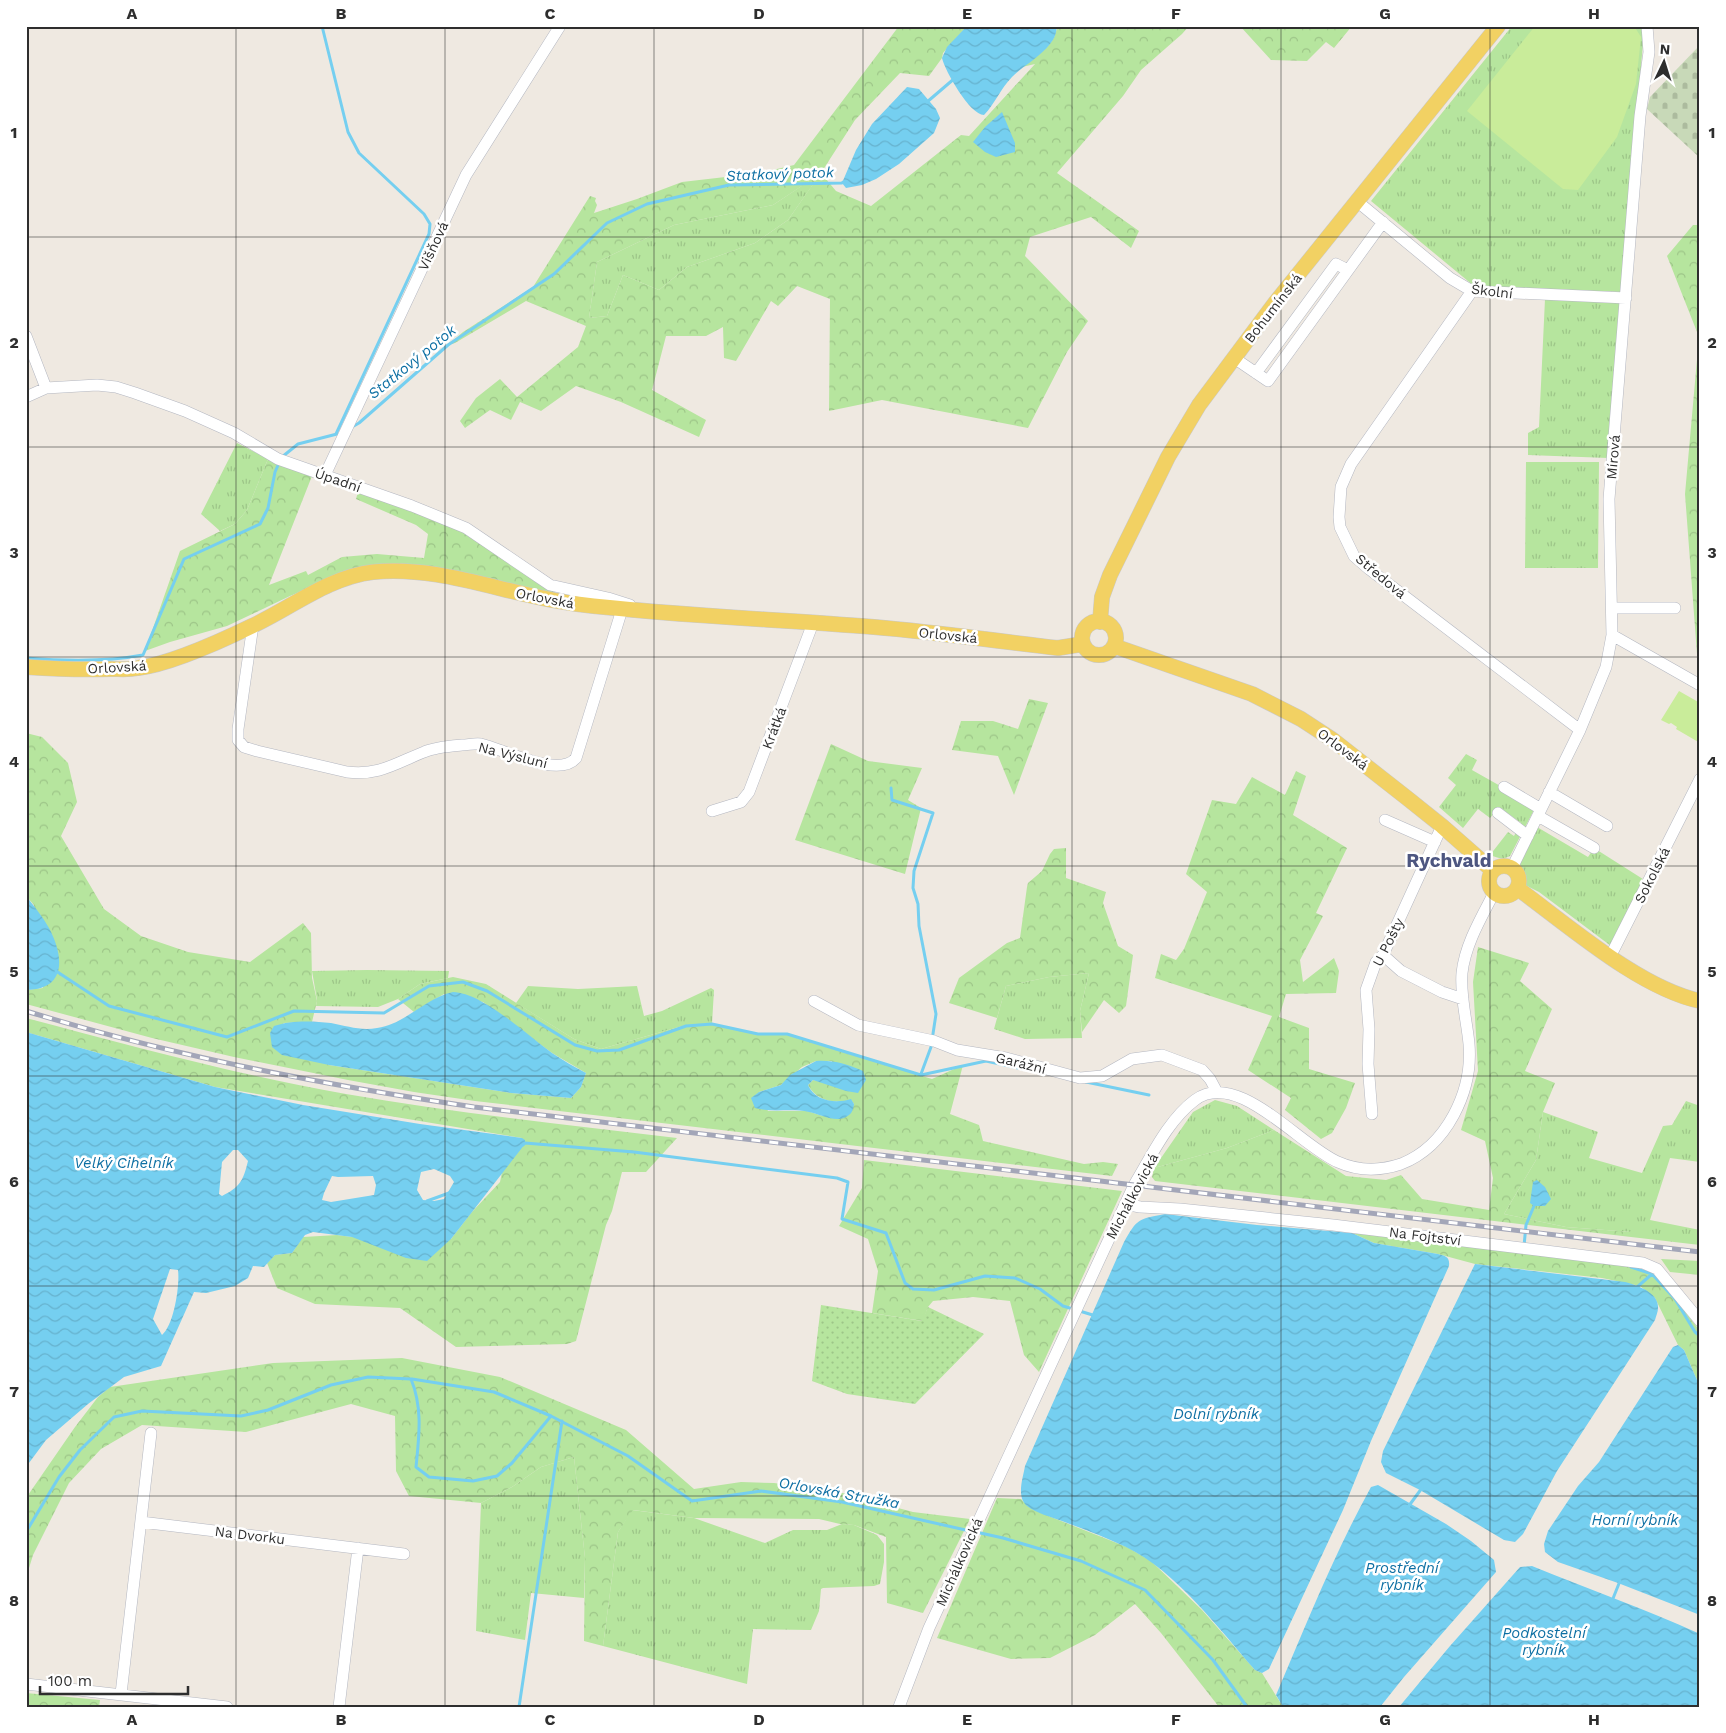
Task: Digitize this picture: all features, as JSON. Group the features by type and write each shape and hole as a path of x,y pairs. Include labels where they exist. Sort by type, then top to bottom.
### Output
{"main road":[{"name":"Bohumínská","path":"1100,622 1102,597 1110,575 1168,457 1199,406 1275,304 1498,26"},
{"name":"Orlovská","path":"26,667 136,669 160,664 253,626 346,578 360,574 396,571 426,574 540,599 621,609 874,627 1058,648 1083,644"},
{"path":"1094,622 1100,622 1110,626 1113,630 1115,635 1114,646 1106,654 1095,655 1086,649 1082,639 1085,628 1094,622"},
{"name":"Orlovská","path":"1114,646 1252,694 1301,719 1333,740 1442,826 1492,870"},
{"path":"1502,866 1512,868 1518,874 1518,888 1507,896 1494,893 1488,879 1492,870 1502,866"},
{"path":"1518,888 1610,957 1653,984 1700,1001"}],"street":[{"name":"Višňová","path":"325,475 466,175 560,26"},
{"name":"Mírová","path":"1512,868 1580,730 1606,667 1612,635 1610,499 1640,116 1649,52 1647,26"},
{"name":"Školní","path":"1358,202 1450,278 1472,291 1626,298"},
{"path":"1234,358 1268,381 1383,222"},
{"name":"Středová","path":"1472,291 1350,464 1340,487 1340,527 1354,556 1369,569 1580,730"},
{"path":"26,336 46,388"},
{"name":"Úpadní","path":"26,397 46,388 97,385 116,387 185,411 234,432 282,460 412,506 466,528 550,585 608,598 627,604 640,611"},
{"path":"1612,608 1675,608"},
{"name":"Na Výsluní","path":"253,626 238,729 238,740 244,747 362,774 379,771 426,751 480,744 548,765 565,765 572,763 576,758 621,609"},
{"name":"Krátká","path":"712,811 741,802 749,792 814,623"},
{"path":"1612,635 1700,685"},
{"name":"Sokolská","path":"1610,957 1696,794 1700,779"},
{"path":"1504,787 1594,848"},
{"path":"1549,792 1606,826"},
{"path":"1498,813 1528,836"},
{"path":"1386,820 1435,842"},
{"name":"U Pošty","path":"1372,1114 1368,1064 1369,1029 1366,990 1376,962 1383,955 1442,826"},
{"path":"1217,1092 1236,1095 1253,1104 1322,1154 1338,1162 1367,1169 1385,1168 1402,1163 1423,1152 1437,1139 1454,1113 1461,1099 1468,1074 1470,1054 1462,981 1465,957 1471,939 1494,893"},
{"path":"1383,955 1401,971 1442,992 1463,1000"},
{"name":"Garážní","path":"814,1001 858,1025 934,1042 957,1050 1006,1058 1080,1078 1102,1076 1132,1059 1162,1055 1202,1070 1210,1079 1217,1092"},
{"name":"Michálkovická","path":"900,1707 929,1628 1125,1204 1145,1166 1169,1128 1196,1099 1203,1095 1217,1092"},
{"name":"Na Fojtství","path":"1125,1204 1334,1225 1643,1263 1657,1269 1700,1321"},
{"path":"121,1694 152,1433"},
{"name":"Na Dvorku","path":"141,1522 404,1554"},
{"path":"339,1707 358,1548"},
{"path":"26,1684 227,1707"}],"green space":[{"path":"899,26 967,26 943,53 942,58 929,76 900,73 855,120 821,173 836,191 871,206 961,135 969,136 1035,64 1022,67 1049,44 1056,33 1057,26 1189,26 1141,70 1123,96 1057,173 1139,231 1131,248 1091,217 1030,237 1025,256 1088,321 1067,352 1028,428 882,400 829,411 830,299 797,286 778,306 771,301 736,361 724,358 723,327 706,336 666,336 652,390 706,420 699,437 621,402 576,386 541,411 520,402 511,420 490,410 465,428 460,421 476,398 500,379 517,397 578,347 586,326 526,301 455,343 448,345 463,332 533,287 590,196 596,198 597,205 594,213 682,182 760,173 794,165","holes":["820,174 788,220 755,243 687,267 659,290 623,275 607,316 589,318 597,262 674,225 773,205"]},
{"path":"1240,26 1352,26 1334,48 1326,42 1307,61 1271,60"},
{"path":"1512,26 1642,26 1644,32 1621,292 1474,286 1371,201"},
{"path":"1535,26 1634,26 1641,37 1636,84 1617,137 1578,190 1563,189 1467,111"},
{"path":"1700,45 1700,158 1647,109 1650,97"},
{"path":"821,173 788,220 755,243 687,267 659,290 623,275 607,316 589,318 597,262 674,225 773,205"},
{"path":"1693,225 1700,225 1700,650 1697,654 1685,494 1699,337 1667,256"},
{"path":"1545,299 1620,301 1608,458 1528,455 1528,433 1539,427"},
{"path":"237,443 268,459 247,510 235,524 220,531 201,514"},
{"path":"268,459 312,476 269,585 306,571 308,575 342,557 377,554 424,558 428,534 416,525 356,499 358,492 429,516 462,531 532,579 561,596 357,568 290,596 227,626 145,651 180,551 235,524 247,510"},
{"path":"1526,462 1599,462 1598,568 1525,568"},
{"path":"1679,691 1700,703 1700,743 1676,729 1677,727 1671,723 1669,724 1661,720"},
{"path":"1029,699 1048,703 1014,795 998,756 952,750 961,721 993,721 1018,729"},
{"path":"26,733 42,737 68,763 77,802 61,836 104,909 141,936 188,952 250,962 303,923 311,933 312,978 317,1001 312,1022 283,1023 329,1065 511,1093 571,1098 581,1087 586,1073 552,1053 483,1002 444,994 414,1012 398,999 420,984 453,977 486,984 574,1039 601,1049 686,1025 712,1024 756,1033 787,1035 932,1079 963,1065 950,1114 979,1125 983,1141 1084,1164 1103,1162 1118,1164 1112,1176 475,1101 348,1080 152,1038 26,1004 26,990 43,988 34,905 26,896","holes":["816,1061 832,1061 827,1083 813,1080 808,1085 821,1098 839,1102 851,1100 854,1104 823,1116 807,1111 768,1111 759,1092 781,1085 802,1067"]},
{"path":"831,744 868,761 922,768 908,800 921,808 905,874 795,840"},
{"path":"1466,754 1477,760 1472,770 1536,806 1510,856 1500,858 1490,855 1508,832 1514,836 1521,823 1499,807 1490,818 1478,809 1463,828 1439,807 1456,785 1448,778"},
{"path":"1296,771 1306,776 1293,815 1347,848 1316,913 1323,916 1300,960 1303,982 1334,958 1339,971 1336,993 1286,994 1279,1017 1309,1028 1309,1069 1355,1083 1346,1108 1332,1133 1321,1139 1285,1110 1291,1098 1248,1070 1272,1016 1155,978 1161,954 1176,960 1184,949 1207,892 1186,874 1212,800 1236,804 1252,777 1285,795"},
{"path":"1537,827 1588,857 1594,848 1646,881 1611,946 1539,892 1525,885 1523,873 1518,866"},
{"path":"1066,848 1066,878 1106,892 1103,903 1118,946 1133,955 1126,1006 1119,1013 1104,1000 1082,1032 1080,1011 1089,973 1049,977 1006,986 997,1018 949,1003 959,978 1007,943 1020,938 1028,883 1042,871 1054,849"},
{"path":"1478,947 1529,963 1520,981 1552,1009 1525,1071 1555,1083 1543,1112 1536,1160 1504,1214 1566,1227 1632,1232 1631,1237 1155,1181 1152,1177 1154,1168 1227,1148 1274,1130 1346,1176 1386,1180 1401,1175 1422,1199 1489,1210 1493,1178 1485,1141 1461,1130 1478,1071 1473,982"},
{"path":"312,971 449,971 448,978 420,984 398,999 378,1007 316,1006 317,1000"},
{"path":"1089,973 1080,1011 1082,1038 1025,1039 994,1029 1006,986 1049,977"},
{"path":"528,986 578,989 637,986 644,1016 662,1011 711,988 714,990 712,1024 686,1025 601,1049 574,1039 516,1003"},
{"path":"26,1018 225,1069 346,1094 470,1113 677,1138 646,1172 622,1172 612,1211 606,1225 576,1341 567,1344 456,1347 400,1308 315,1304 277,1288 267,1263 275,1255 292,1253 303,1237 337,1235 451,1239 471,1213 500,1182 502,1172 522,1138 215,1087 26,1032"},
{"path":"1215,1100 1237,1106 1274,1130 1227,1148 1154,1168 1193,1112"},
{"path":"1686,1101 1700,1106 1700,1162 1670,1158 1650,1220 1700,1230 1700,1245 1631,1237 1631,1232 1566,1227 1504,1214 1536,1160 1543,1112 1598,1132 1589,1158 1642,1173 1663,1126 1672,1125"},
{"path":"864,1160 1122,1191 1039,1372 1024,1355 1010,1301 973,1297 933,1301 928,1307 923,1321 872,1313 878,1271 868,1239 839,1226 862,1188"},
{"path":"1352,1233 1628,1265 1652,1274 1700,1331 1700,1387 1684,1350 1678,1345 1655,1298 1640,1286 1602,1278 1475,1264 1438,1254 1374,1243"},
{"path":"1661,1259 1700,1261 1700,1275 1670,1272"},
{"path":"821,1305 922,1321 928,1307 984,1334 915,1404 847,1394 812,1381"},
{"path":"402,1358 500,1377 626,1430 694,1489 741,1482 774,1483 835,1491 913,1512 970,1519 923,1613 887,1603 886,1537 854,1525 819,1519 694,1518 633,1510 618,1532 603,1646 584,1641 585,1558 574,1457 541,1467 512,1487 481,1503 409,1496 396,1471 395,1416 351,1404 246,1432 142,1425 101,1449 69,1483 33,1555 26,1578 26,1498 75,1427 98,1397 110,1387 273,1363"},
{"path":"574,1457 585,1558 584,1598 531,1593 525,1640 476,1631 481,1503 512,1487 541,1467"},
{"path":"997,1498 1021,1499 1027,1505 1051,1517 1127,1547 1151,1561 1202,1610 1255,1670 1262,1673 1283,1707 1219,1707 1161,1633 1135,1604 1095,1635 1050,1658 1011,1659 937,1638"},
{"path":"632,1510 694,1518 765,1543 793,1530 827,1530 842,1524 854,1525 877,1535 884,1544 884,1562 880,1584 821,1589 819,1611 811,1630 753,1629 747,1684 603,1646 618,1532"},
{"path":"26,1693 100,1700 99,1707 26,1707"}],"water":[{"path":"967,26 1057,26 1055,36 1050,44 1012,77 984,115 978,113 965,100 953,82 942,58 947,47"},
{"path":"907,87 919,89 936,109 940,118 934,133 899,164 876,179 862,185 846,188 842,183 856,150 872,124"},
{"path":"1002,112 1015,143 1015,152 996,157 985,152 973,142 985,127"},
{"path":"26,896 49,928 54,939 58,949 59,969 55,978 49,984 26,990"},
{"path":"453,992 478,999 518,1026 552,1053 586,1073 581,1087 571,1098 511,1093 329,1065 282,1055 272,1047 270,1033 274,1026 310,1021 360,1029 377,1028 397,1022 433,1000"},
{"name":"Velký Cihelník","path":"26,1032 215,1087 303,1105 522,1138 525,1140 525,1144 451,1239 427,1261 406,1258 352,1237 313,1232 305,1235 292,1253 275,1255 264,1267 253,1266 248,1278 235,1286 206,1293 194,1292 161,1366 124,1377 88,1404 46,1440 26,1467","holes":["233,1150 238,1150 248,1161 240,1183 233,1190 222,1196 219,1194 222,1162","434,1169 450,1176 454,1182 444,1199 434,1201 423,1200 417,1190 421,1172","332,1176 373,1176 376,1185 374,1195 331,1202 322,1200","170,1269 178,1270 178,1285 173,1314 170,1323 162,1335 153,1319"]},
{"path":"816,1061 840,1063 863,1071 866,1080 858,1093 813,1080 808,1085 815,1095 826,1100 839,1101 851,1099 854,1104 852,1112 848,1116 837,1119 802,1111 755,1108 751,1098 759,1092 781,1085 790,1075"},
{"path":"1537,1180 1545,1187 1551,1199 1545,1206 1534,1206 1530,1203 1533,1182"},
{"name":"Dolní rybník","path":"1165,1214 1257,1225 1352,1233 1374,1243 1445,1256 1449,1261 1449,1266 1371,1441 1343,1510 1269,1669 1262,1673 1255,1670 1196,1602 1144,1557 1110,1540 1035,1511 1027,1506 1022,1498 1021,1487 1025,1466 1124,1242 1139,1221"},
{"path":"1475,1264 1625,1282 1646,1290 1657,1302 1658,1310 1655,1320 1557,1471 1523,1534 1515,1542 1504,1540 1420,1490 1386,1473 1381,1462 1383,1451"},
{"name":"Horní rybník","path":"1678,1345 1684,1350 1700,1387 1700,1615 1558,1562 1545,1552 1544,1544 1548,1531 1578,1486 1599,1462 1673,1347"},
{"name":"Prostřední rybník","path":"1378,1485 1446,1524 1471,1541 1494,1560 1496,1572 1380,1707 1283,1707 1276,1695 1309,1616 1371,1487"},
{"name":"Podkostelní rybník","path":"1532,1566 1700,1634 1700,1707 1399,1707 1520,1567"}],"waterway":[{"path":"322,26 348,132 359,153 424,214 430,224 429,234 336,434"},
{"name":"Statkový potok","path":"927,102 955,78"},
{"name":"Statkový potok","path":"352,427 359,423 448,345 554,274 607,223 647,204 729,185 843,182"},
{"name":"Statkový potok","path":"282,457 298,444 337,434"},
{"name":"Statkový potok","path":"26,658 85,660 143,655 184,559 260,524 268,508 275,472 279,463"},
{"path":"891,788 892,800 933,813 914,871 913,888 918,904 919,926 936,1014 931,1047 921,1074"},
{"path":"56,971 109,1006 227,1037 294,1011 384,1013 429,986 463,982 487,991 575,1045 597,1051 619,1050 686,1026 712,1024 758,1034 787,1034 921,1075 986,1061 1028,1070"},
{"path":"1086,1082 1149,1095"},
{"path":"523,1145 525,1143 634,1152 837,1178 848,1182 842,1219 886,1233 905,1283 913,1289 934,1290 985,1276 1015,1278 1040,1289 1063,1306 1096,1316"},
{"path":"427,1201 449,1193"},
{"path":"1524,1246 1526,1225 1534,1206"},
{"path":"1631,1267 1652,1274 1675,1299 1695,1332 1700,1336"},
{"path":"1636,1288 1652,1274"},
{"name":"Orlovská Stružka","path":"26,1532 59,1477 80,1450 114,1417 142,1411 241,1416 268,1410 331,1385 368,1377 411,1379 419,1412 416,1467 429,1477 473,1481 497,1476 512,1463 551,1416 628,1456 692,1501 761,1491 842,1502 970,1531"},
{"path":"412,1379 494,1392 551,1416"},
{"path":"519,1707 562,1421"},
{"path":"1408,1507 1422,1488"},
{"name":"Orlovská Stružka","path":"976,1532 1081,1561 1145,1590 1213,1660 1247,1707"},
{"path":"1612,1601 1620,1581"}],"railway":[{"path":"26,1011 136,1042 248,1068 474,1107 1700,1252"}],"district":[{"name":"Rychvald","path":"1449,860"}]}
